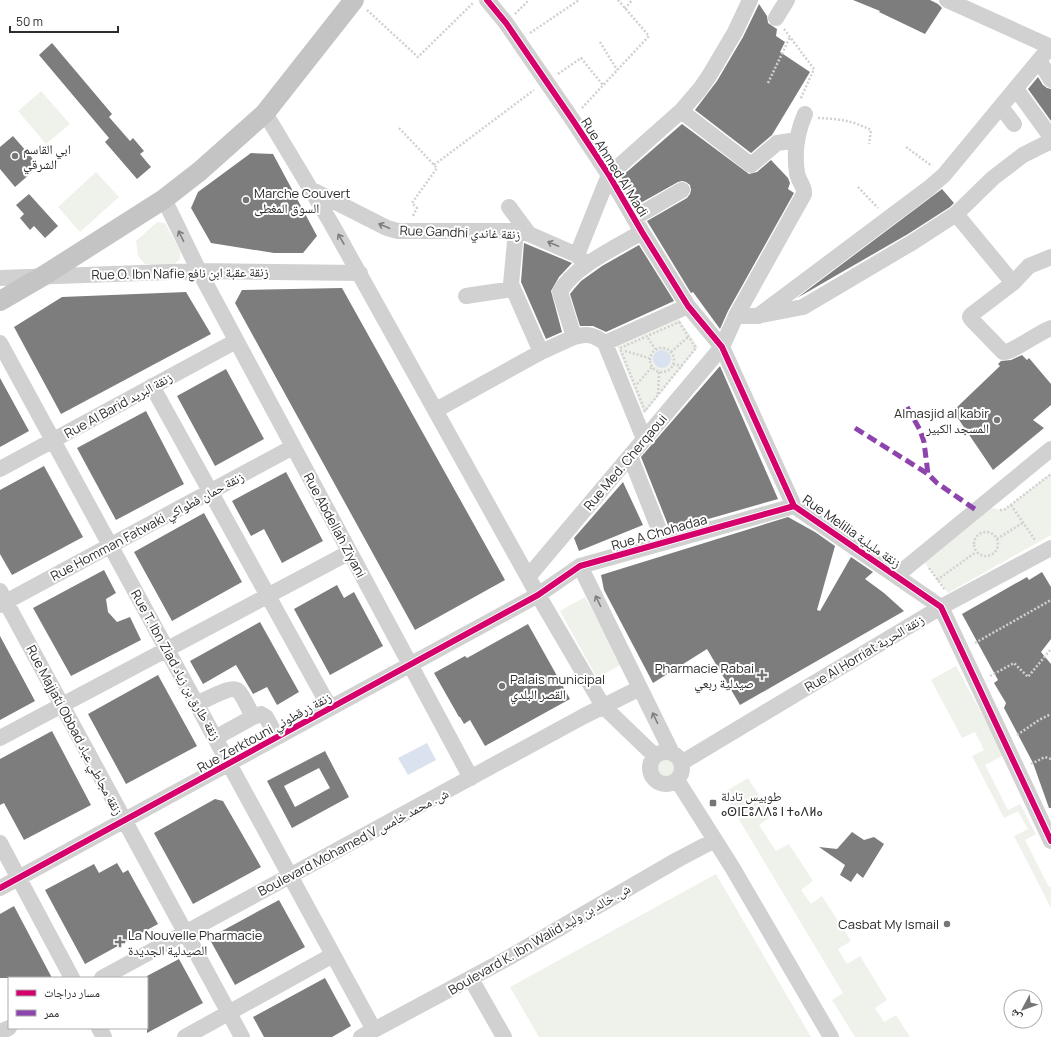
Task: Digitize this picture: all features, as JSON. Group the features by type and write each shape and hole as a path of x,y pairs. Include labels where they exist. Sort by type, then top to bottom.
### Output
{"main road":[{"path":"0,301 43,276 164,199 200,171 264,113 352,4"}],"street":[{"name":"Rue Ahmed Al Madi","path":"487,0 546,81 609,175 688,306 722,347"},
{"path":"574,337 560,292 582,259 609,175 681,110 709,76 735,32 750,0"},
{"path":"776,18 787,0"},
{"path":"758,316 929,188 944,175 1051,47 946,0"},
{"path":"1039,60 1051,80"},
{"path":"1016,89 1051,137"},
{"path":"1001,107 1014,124"},
{"path":"681,110 751,166 777,143 797,140"},
{"path":"264,113 312,190 360,273 538,595 603,706 655,756"},
{"name":"Rue Med. Cherqaoui","path":"528,577 722,347 736,316 804,194 804,188 797,173 797,140 805,114"},
{"path":"736,316 758,316 802,307 913,242 956,214 993,178 1023,155 1051,142"},
{"name":"Rue Gandhi زنقة غاندي","path":"312,190 387,228 398,231 522,232 582,259"},
{"path":"634,218 682,190"},
{"name":"Rue Abdellah Ziyani","path":"164,199 199,271 236,341 471,778"},
{"path":"509,207 522,232 511,284 512,290 541,352"},
{"path":"956,214 1013,283"},
{"path":"582,259 642,232"},
{"path":"1051,257 1029,266 1013,283 970,317 1005,353 1051,328"},
{"name":"Rue O. Ibn Nafie زنقة عقبة ابن نافع","path":"0,278 199,271 360,273"},
{"path":"466,296 512,290"},
{"path":"605,343 688,306"},
{"path":"436,410 541,352 579,335 594,335 605,343 644,439"},
{"name":"Rue Al Barid زنقة البريد","path":"0,469 236,341"},
{"name":"Rue T. Ibn Ziad زنقة طارق بن زياد","path":"0,343 333,955 368,1034"},
{"name":"Rue Melilia زنقة مليلية","path":"722,347 794,506 896,576 944,600"},
{"path":"152,386 330,708"},
{"name":"Rue Homman Fatwaki زنقة حمان فطواكي","path":"2,599 110,546 293,447"},
{"path":"896,576 1051,449"},
{"path":"630,456 664,542"},
{"name":"Rue A Chohadaa","path":"538,595 580,566 794,506"},
{"name":"Rue Al Horriat زنقة الحرية","path":"677,758 944,600 1046,550"},
{"path":"0,738 350,552"},
{"path":"580,566 640,688 677,758 682,773 677,780 667,784 662,784 653,779 650,764 655,756 666,752 677,758"},
{"name":"Rue Zerktouni زنقة زرقطوني","path":"0,888 538,595"},
{"name":"Rue Majjati Obbad زنقة مجاطي عباد","path":"2,599 62,705 242,1037"},
{"path":"944,600 962,650 1051,841"},
{"path":"196,704 234,688 240,694 253,717"},
{"name":"Boulevard Mohamed V ش. محمد خامس","path":"104,977 603,706 640,688"},
{"path":"215,738 253,717 262,714 266,717 277,737"},
{"path":"677,780 715,840 831,1037"},
{"name":"Boulevard K. Ibn Walid ش. خالد بن وليد","path":"368,1034 471,979 677,860 715,840"},
{"path":"0,843 71,977"},
{"path":"186,1037 333,955"},
{"path":"471,979 504,1037"}],"path":[{"path":"352,4 418,57 476,0"},
{"path":"518,41 579,0"},
{"path":"572,119 649,36 618,0"},
{"path":"625,9 632,0"},
{"path":"776,18 814,68 798,105 799,108 812,118 842,119 856,122 871,130 869,144"},
{"path":"768,83 790,37"},
{"path":"600,42 617,70"},
{"path":"434,165 546,81 581,58 603,85"},
{"path":"399,128 437,168 412,203 417,208 407,231"},
{"path":"858,186 889,218"},
{"path":"645,411 696,348 679,322"},
{"path":"647,336 656,349"},
{"path":"671,352 688,337"},
{"path":"665,348 671,352 673,355 673,364 667,371 658,372 652,367 649,358 656,349 665,348"},
{"path":"621,350 649,358"},
{"path":"673,364 682,366"},
{"path":"635,386 652,367"},
{"path":"658,372 658,395"},
{"path":"1004,510 1050,476"},
{"path":"1011,505 1046,550"},
{"path":"998,540 1024,522"},
{"path":"989,532 998,540 998,549 991,555 983,556 976,552 974,542 979,534 989,532"},
{"path":"937,580 976,552"},
{"path":"925,563 937,580 944,600"},
{"path":"962,650 1051,600"},
{"path":"977,683 1014,663 1028,677 1051,651"},
{"path":"1005,743 1039,720 1051,714"},
{"path":"1018,770 1045,757 1051,759"}],"shaded area":[{"path":"41,91 70,124 46,144 18,111"},
{"path":"96,172 119,197 80,232 58,207"},
{"path":"157,222 165,223 180,251 180,259 172,266 145,264 138,256 136,241"},
{"path":"679,319 698,347 644,414 617,347"},
{"path":"662,350 668,353 671,359 668,365 662,368 656,365 653,359 656,353"},
{"path":"1051,473 1051,535 948,593 924,562 991,508 1004,510"},
{"path":"585,597 622,664 597,678 560,611"},
{"path":"956,666 1004,755 985,765 1008,810 1020,804 1036,834 1025,840 1049,887 1051,886 1051,908 1014,836 1028,829 1018,811 1004,818 972,756 984,750 975,732 962,738 931,680"},
{"path":"427,743 436,760 408,775 398,758"},
{"path":"662,758 670,758 676,764 676,772 670,778 662,778 656,772 656,764"},
{"path":"748,778 772,816 759,825 776,851 789,844 813,881 801,890 811,904 822,896 851,941 838,949 847,964 860,956 887,1000 875,1008 884,1022 896,1015 910,1037 855,1037 832,1000 843,993 723,793"},
{"path":"716,874 811,1037 539,1037 510,987"}],"building":[{"path":"853,0 930,0 942,8 925,34 879,12 880,11"},
{"path":"759,4 767,16 768,23 777,29 776,36 785,42 780,52 810,72 772,135 751,153 695,110 717,81 743,37"},
{"path":"52,43 112,114 109,117 130,141 133,138 144,151 140,154 151,167 137,179 105,142 109,138 39,55"},
{"path":"1038,77 1043,85 1051,89 1051,121 1028,89"},
{"path":"682,124 749,174 757,172 771,160 788,178 790,183 788,189 794,193 728,311 720,329 693,292 691,293 647,221 687,198 691,190 690,185 682,181 678,182 637,205 621,177"},
{"name":"ابي القاسم الشرقي","path":"13,136 39,166 15,187 0,169 0,147"},
{"name":"Marche Couvert السوق المغطى","path":"251,153 273,154 317,236 303,253 274,253 211,243 191,208 198,192"},
{"path":"942,189 954,203 950,207 908,234 797,298"},
{"path":"29,194 58,226 45,238 34,226 30,230 20,218 24,214 16,205"},
{"path":"524,243 572,263 559,277 551,291 562,332 546,339 521,282"},
{"path":"639,245 674,301 606,332 593,326 580,326 570,294 581,281 602,266"},
{"path":"342,288 505,580 415,630 235,303 242,290"},
{"path":"186,292 211,334 61,414 14,327 62,297"},
{"name":"Almasjid al kabir المسجد الكبير","path":"1022,355 1027,360 1029,358 1051,384 1051,405 1033,420 1044,428 993,470 953,411 1000,366 998,364 1001,361 1011,360"},
{"path":"720,366 778,499 670,530 641,457"},
{"path":"226,369 264,439 215,466 177,396"},
{"path":"0,378 29,431 0,447"},
{"path":"146,411 184,484 116,520 77,448"},
{"path":"44,466 83,537 12,575 0,554 0,490"},
{"path":"286,472 323,541 282,563 264,529 251,536 232,501"},
{"path":"623,482 643,525 579,551 574,538"},
{"path":"204,513 242,582 172,621 134,552"},
{"path":"788,517 815,532 835,546 817,610 820,611 851,557 873,572 865,579 884,593 904,611 740,705 707,649 653,683 604,590 601,575"},
{"path":"104,570 116,593 106,599 108,612 117,622 130,617 141,640 71,676 33,608"},
{"path":"1042,572 1051,587 1051,639 1041,652 1051,664 1051,808 1049,808 1033,763 1004,708 1006,703 994,683 998,680 962,614 1027,577 1029,580"},
{"path":"337,585 344,598 354,592 383,646 330,675 294,609"},
{"path":"260,622 299,692 277,705 267,687 253,694 236,665 203,684 190,661"},
{"name":"Palais municipal القصر البلدي","path":"528,624 570,699 485,746 470,720 464,724 459,717 434,673 465,656 467,658"},
{"path":"0,636 35,701 0,720"},
{"path":"158,675 197,746 126,784 88,714"},
{"path":"52,731 91,805 24,840 4,803 0,805 0,759"},
{"path":"325,751 349,797 292,828 267,781","holes":["319,768 330,788 295,807 284,786"]},
{"path":"215,799 223,801 261,867 193,904 154,833"},
{"path":"852,832 864,840 874,837 884,844 863,878 857,873 851,882 840,875 845,865 819,847 837,849"},
{"path":"117,863 123,873 128,870 158,924 85,964 45,890 94,864 99,873"},
{"path":"279,900 305,947 235,985 209,938"},
{"path":"14,906 51,977 0,978 0,914"},
{"path":"179,959 203,1003 147,1033 147,976"},
{"path":"325,978 351,1026 332,1037 264,1037 253,1017"}],"marked path":[{"path":"907,407 920,430 924,442 928,474"},
{"path":"855,428 928,474 937,483 976,510"}],"cycle path":[{"path":"487,0 506,23 609,175 688,306 722,347 794,506 941,607 1051,841"},
{"path":"0,888 538,595 580,566 794,506"}],"place":[{"name":"ابي القاسم الشرقي","path":"15,156"},
{"name":"Marche Couvert السوق المغطى","path":"246,200"},
{"name":"Almasjid al kabir المسجد الكبير","path":"997,420"},
{"name":"Pharmacie Rabai صيدلية ربعي","path":"762,675"},
{"name":"Palais municipal القصر البلدي","path":"502,686"},
{"name":"طوبيس تادلة ⴰⵙⵏⵎⵓⴷⴷⵓ ⵏ ⵜⴰⴷⵍⴰ","path":"713,803"},
{"name":"Casbat My Ismail","path":"947,924"},
{"name":"La Nouvelle Pharmacie الصيدلية الجديدة","path":"120,942"}]}
